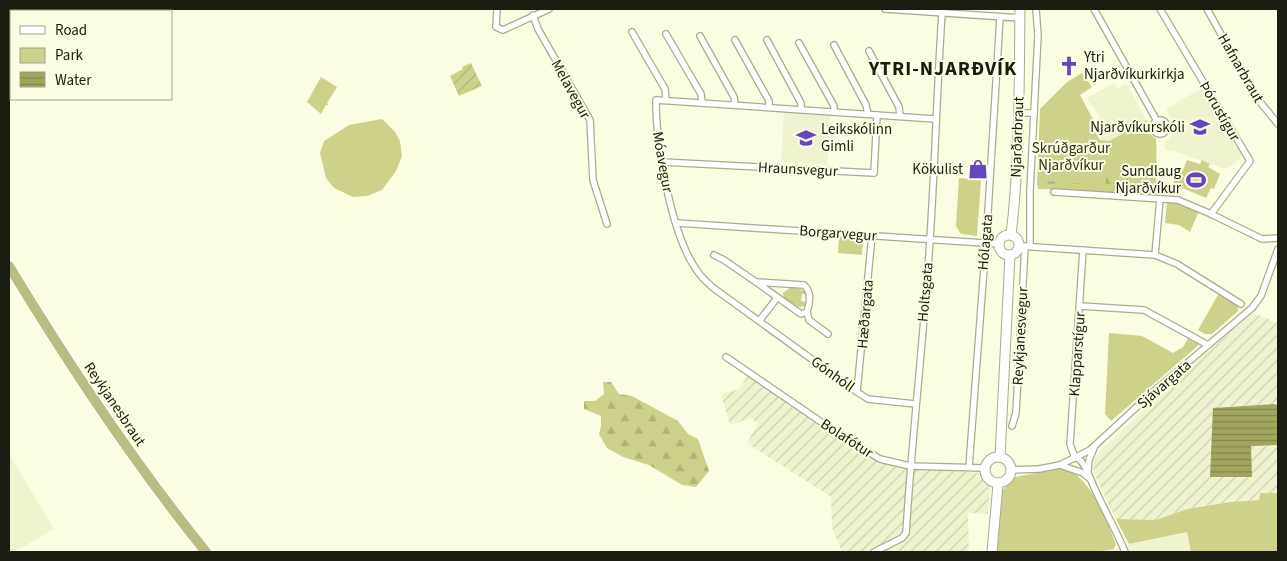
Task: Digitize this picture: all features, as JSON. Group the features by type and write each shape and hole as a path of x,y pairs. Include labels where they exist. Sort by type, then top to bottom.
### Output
{"highway":[{"name":"Reykjanesbraut","path":"9,266 51,335 97,404 154,486 206,552"}],"main road":[{"name":"Njarðarbraut","path":"1011,235 1019,113 1020,13"},
{"path":"1011,235 1025,246 1010,255 1003,253 999,244 1002,238 1011,235"},
{"path":"1000,457 1010,255"},
{"path":"1000,457 1009,463 1012,470 1009,478 998,484 988,479 985,468 992,458 1000,457"},
{"path":"992,552 998,484"}],"street":[{"path":"497,9 496,27 503,30 549,9"},
{"path":"885,9 1000,17 1020,13"},
{"name":"Reykjanesvegur","path":"1012,426 1016,413 1030,190 1038,35 1036,9"},
{"path":"1094,9 1157,121"},
{"name":"Þórustígur","path":"1160,9 1250,161 1210,214"},
{"name":"Hafnarbraut","path":"1207,9 1256,97 1278,124"},
{"name":"Holtsgata","path":"874,552 902,538 906,533 915,404 930,239 942,13"},
{"name":"Melavegur","path":"533,15 538,29 590,120 593,180 607,224"},
{"name":"Hólagata","path":"969,468 1000,17"},
{"path":"632,32 665,89 666,100 935,119"},
{"path":"666,34 700,94 702,103"},
{"path":"700,36 734,97 735,104"},
{"path":"735,40 769,101 769,107"},
{"path":"767,40 801,103 801,109"},
{"path":"800,43 834,106 834,112"},
{"path":"834,45 866,105 868,114"},
{"path":"869,51 899,107 900,116"},
{"name":"Móavegur","path":"666,100 656,100 656,126 676,223"},
{"path":"1019,113 1034,113"},
{"name":"Hraunsvegur","path":"662,162 874,174 877,115"},
{"path":"1054,192 1178,200 1262,239 1278,238"},
{"path":"1155,255 1160,199"},
{"name":"Borgarvegur","path":"676,223 999,244"},
{"name":"Gónhóll","path":"676,223 698,272 712,287 868,399 915,404"},
{"name":"Hæðargata","path":"857,392 872,235"},
{"path":"1025,246 1155,255 1177,264 1241,304"},
{"name":"Klapparstígur","path":"1076,458 1070,444 1083,250"},
{"name":"Sjávargata","path":"1012,470 1027,470 1060,465 1076,458 1096,445 1154,391 1259,301 1278,251"},
{"name":"Gónhóll","path":"714,255 801,314 807,312 809,320 828,334"},
{"path":"756,282 804,285 809,293 810,305 807,312"},
{"path":"760,320 777,298"},
{"path":"1080,306 1144,310 1208,345"},
{"name":"Bolafótur","path":"726,357 868,453 886,461 910,466 985,468"},
{"path":"1086,472 1096,445"},
{"path":"1076,458 1090,479 1115,527 1125,552"},
{"path":"1060,465 1086,472"}],"shaded area":[{"path":"1114,83 1117,89 1126,83 1146,120 1109,141 1102,141 1097,136 1095,123 1100,118 1087,98"},
{"name":"Njarðvíkurskóli","path":"1202,88 1242,154 1236,163 1225,169 1174,151 1165,150 1165,142 1170,139 1174,130 1174,124 1166,109"},
{"name":"Leikskólinn Gimli","path":"784,111 831,114 827,165 781,162"},
{"path":"1253,313 1278,323 1278,493 1260,493 1259,500 1230,502 1187,509 1156,520 1116,519 1093,471 1094,459 1100,451 1183,373"},
{"path":"749,374 882,462 899,466 979,473 988,482 990,487 988,514 968,513 969,550 965,552 842,552 832,528 831,497 747,443 758,424 751,418 730,425 721,394 739,389"},
{"path":"9,454 54,529 14,552 9,552"},
{"path":"1188,532 1191,552 1095,552 1114,549 1129,544"}],"green space":[{"path":"471,63 482,86 459,96 450,76"},
{"name":"Skrúðgarður Njarðvíkur","path":"1082,73 1092,87 1080,95 1095,123 1097,136 1100,140 1109,141 1147,120 1150,134 1156,139 1156,177 1160,199 1125,197 1037,186 1040,109 1067,82"},
{"path":"321,77 337,87 327,103 329,105 326,105 321,114 307,102"},
{"path":"382,119 395,132 400,141 402,156 396,171 382,190 367,196 353,197 334,188 326,178 320,153 324,141 349,125"},
{"path":"1040,120 1045,125 1045,133 1050,136 1050,141 1045,141 1043,147 1046,162 1041,166 1041,180 1052,182 1065,176 1074,183 1105,186 1108,167 1090,169 1092,165 1112,161 1110,190 1038,189"},
{"name":"Sundlaug Njarðvíkur","path":"1187,160 1200,164 1202,160 1210,164 1208,167 1220,174 1214,189 1211,188 1206,198 1173,184 1176,176 1181,175"},
{"path":"959,178 981,180 977,236 961,234 956,226"},
{"path":"1167,201 1174,201 1199,211 1190,232 1179,225 1165,223"},
{"path":"839,237 863,239 862,255 838,253"},
{"path":"791,287 803,290 806,294 802,294 801,301 805,302 806,306 798,307 784,299 783,293"},
{"path":"1219,293 1238,304 1238,311 1212,334 1205,334 1198,330"},
{"path":"1109,333 1142,336 1173,353 1183,347 1189,337 1201,343 1111,421 1105,414"},
{"path":"603,382 611,382 619,394 632,396 678,421 688,434 698,439 709,471 696,487 682,485 649,465 623,457 607,448 599,434 601,416 584,409 584,401 595,401 604,394"},
{"path":"1063,468 1082,480 1096,500 1116,544 1114,549 1095,552 995,552 1000,493 1015,477"},
{"path":"1260,493 1278,493 1278,552 1191,552 1187,532 1129,544 1116,519 1156,520 1187,509 1230,502 1259,500"}],"water":[{"path":"1278,405 1278,445 1251,446 1252,477 1210,477 1213,408"}],"place":[{"name":"Ytri Njarðvíkurkirkja","path":"1069,66"},
{"name":"Njarðvíkurskóli","path":"1200,127"},
{"name":"Leikskólinn Gimli","path":"806,138"},
{"name":"Kökulist","path":"978,169"},
{"name":"Sundlaug Njarðvíkur","path":"1196,180"}],"district":[{"name":"YTRI-NJARÐVÍK","path":"943,68"}]}
